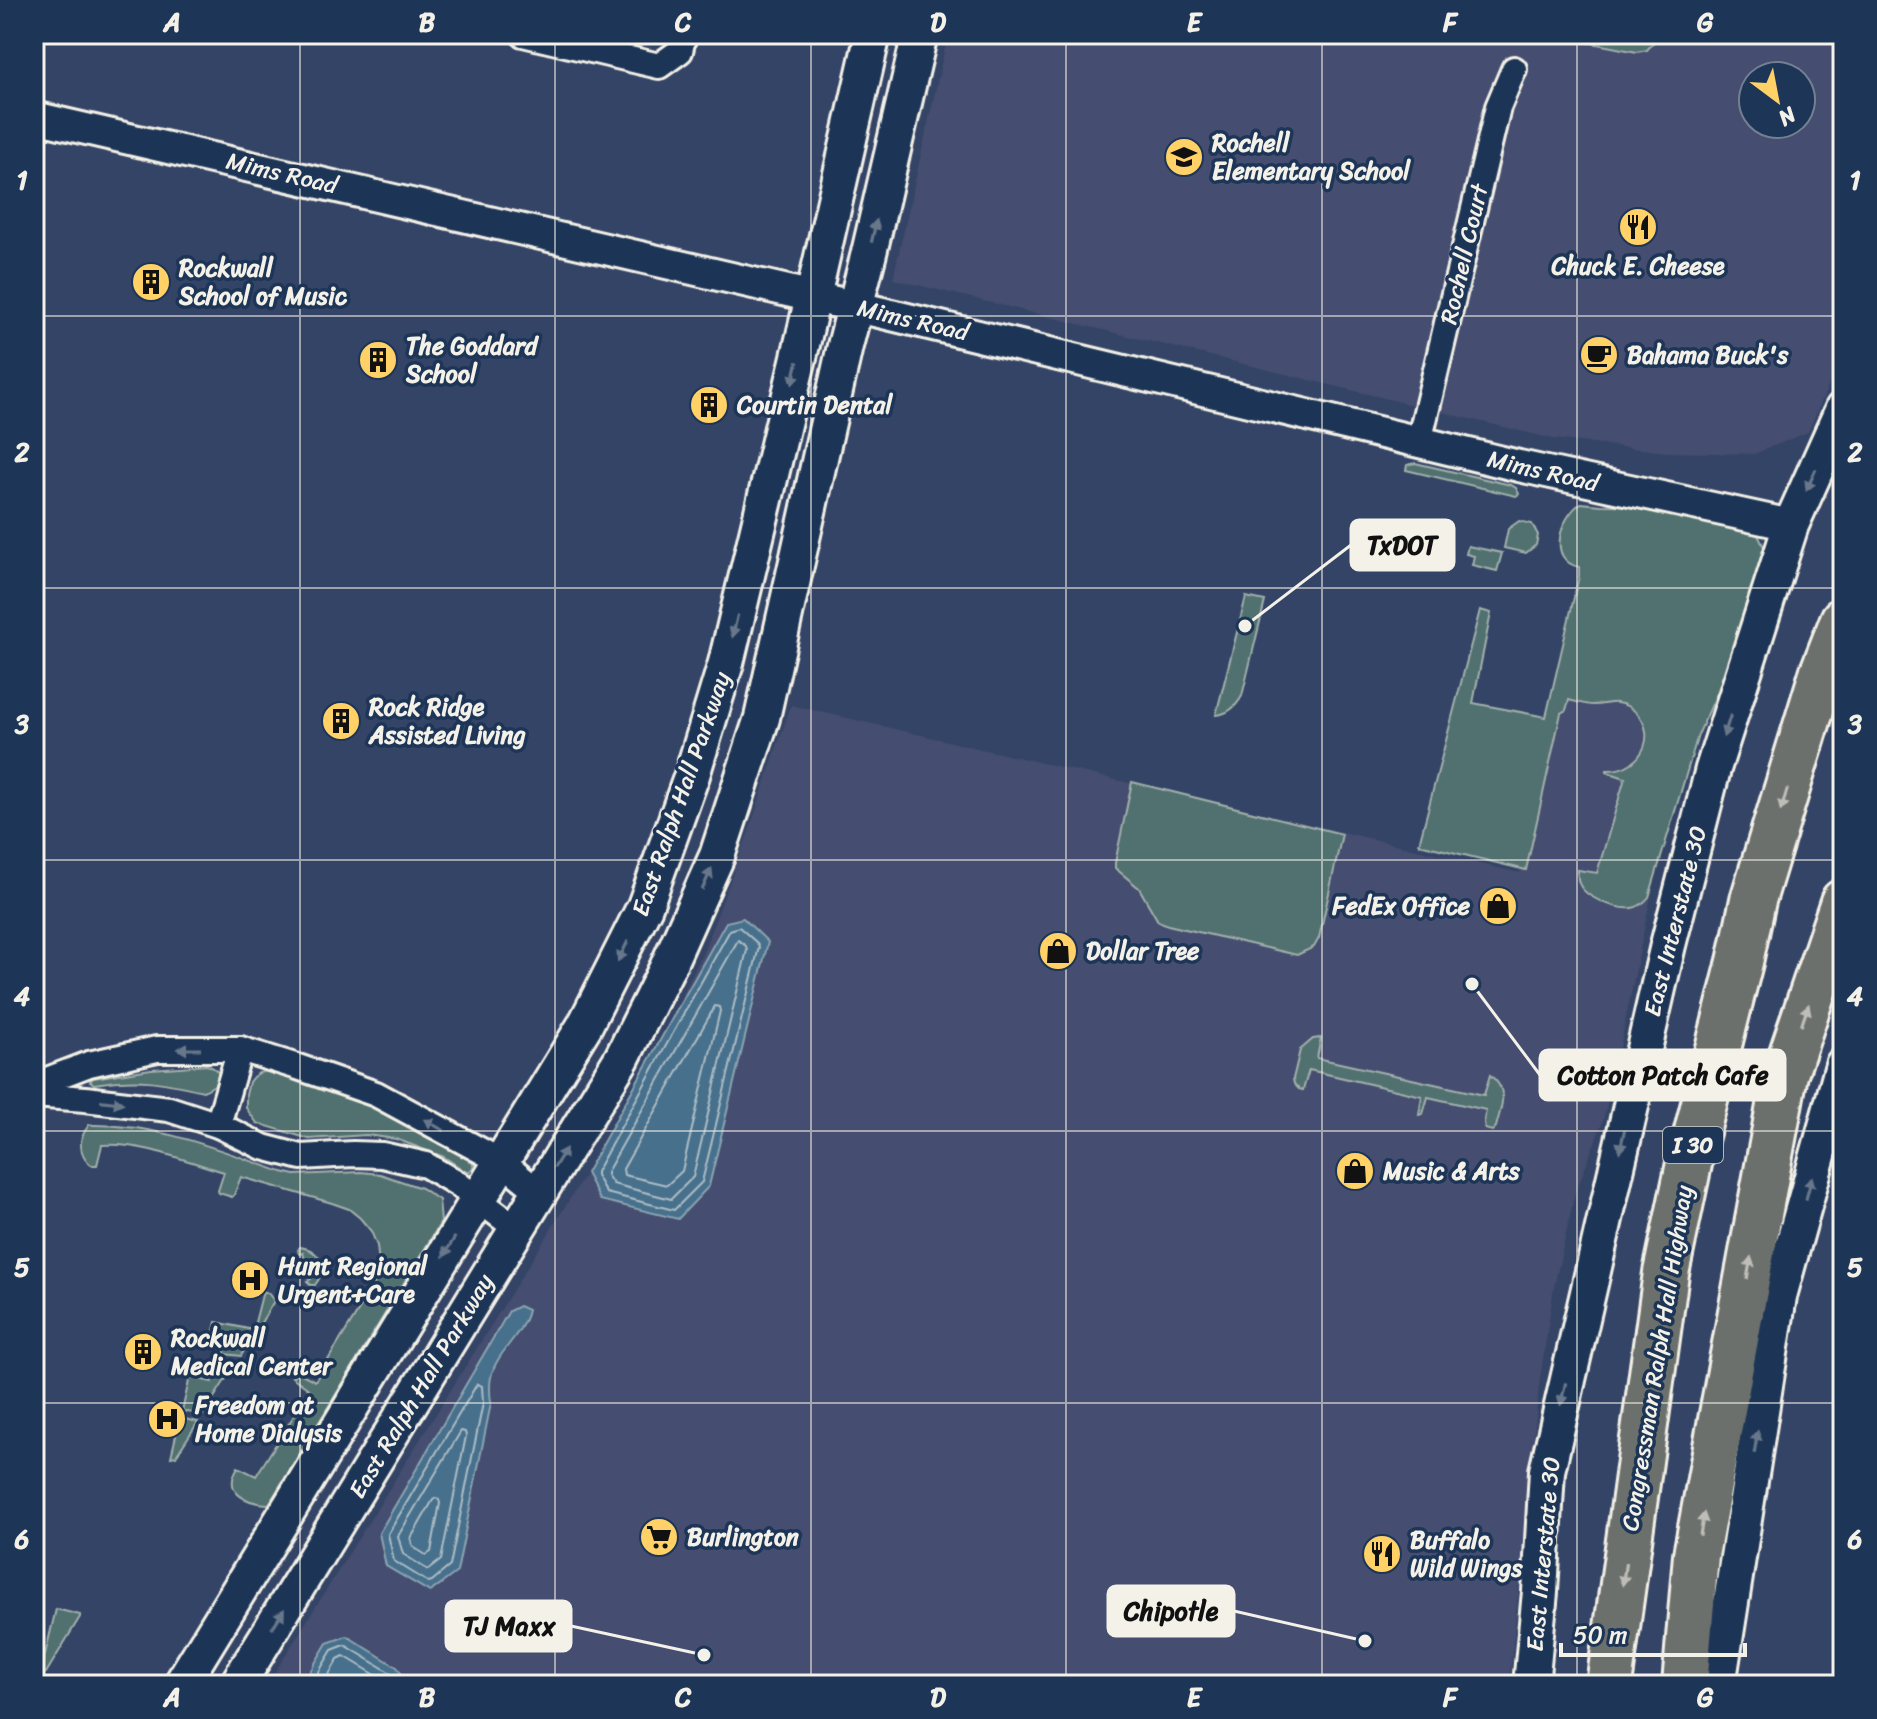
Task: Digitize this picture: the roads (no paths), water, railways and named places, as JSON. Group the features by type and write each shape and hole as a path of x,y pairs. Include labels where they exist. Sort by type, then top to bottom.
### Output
{"highway":[{"name":"Congressman Ralph Hall Highway","path":"1609,1685 1666,1273 1690,1159 1753,900 1822,674 1843,620"},
{"path":"1685,1685 1696,1555 1785,1074 1843,902"}],"main road":[{"name":"East Ralph Hall Parkway","path":"181,1685 585,1025 645,906 692,775 726,663 873,34"},
{"name":"East Ralph Hall Parkway","path":"237,1685 622,1058 667,968 717,856 762,718 845,346 920,34"},
{"name":"East Interstate 30","path":"1531,1685 1547,1471 1554,1432 1668,945 1713,769 1791,525 1843,409"},
{"path":"1718,1685 1779,1296 1843,1065"}],"street":[{"path":"523,34 659,66 680,51 684,34"},
{"name":"Rochell Court","path":"1419,442 1498,107 1514,69"},
{"name":"Mims Road","path":"34,117 855,307 1581,480 1791,525"},
{"path":"34,1085 89,1064 157,1049 240,1049 376,1094 502,1162 539,1192"},
{"path":"218,1125 240,1049"},
{"path":"34,1095 169,1109 218,1125 263,1147 301,1157 382,1155 426,1165 458,1184 517,1229"}],"water":[{"path":"743,918 768,942 709,1186 678,1219 600,1200 586,1173 726,922"},
{"path":"519,1306 528,1310 525,1319 498,1360 491,1377 491,1403 457,1572 430,1592 386,1566 379,1533 509,1311"},
{"path":"347,1636 397,1667 409,1685 302,1685 327,1643"}],"place":[{"name":"Rochell Elementary School","path":"1184,157"},
{"name":"Chuck E. Cheese","path":"1638,227"},
{"name":"Rockwall School of Music","path":"151,282"},
{"name":"Bahama Buck's","path":"1599,355"},
{"name":"The Goddard School","path":"378,360"},
{"name":"Courtin Dental","path":"709,405"},
{"name":"TxDOT","path":"1245,626"},
{"name":"Rock Ridge Assisted Living","path":"341,721"},
{"name":"FedEx Office","path":"1498,906"},
{"name":"Dollar Tree","path":"1058,951"},
{"name":"Cotton Patch Cafe","path":"1472,984"},
{"name":"Music & Arts","path":"1355,1171"},
{"name":"Hunt Regional Urgent+Care","path":"250,1280"},
{"name":"Rockwall Medical Center","path":"143,1352"},
{"name":"Freedom at Home Dialysis","path":"167,1419"},
{"name":"Burlington","path":"659,1537"},
{"name":"Buffalo Wild Wings","path":"1382,1554"},
{"name":"Chipotle","path":"1365,1641"},
{"name":"TJ Maxx","path":"704,1655"}]}
